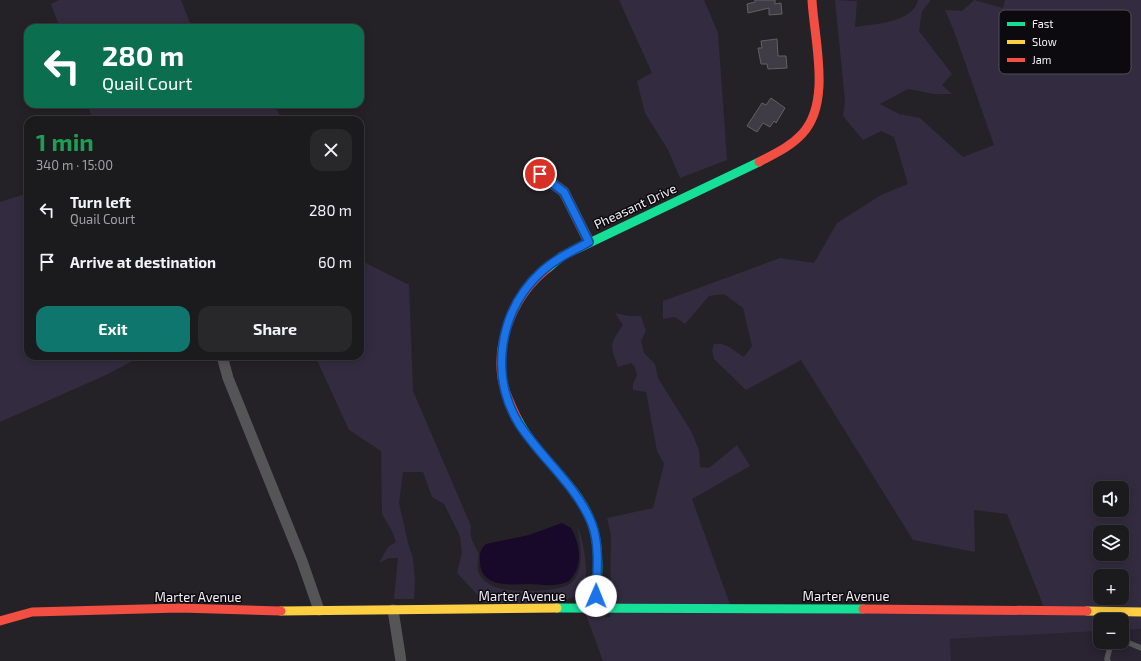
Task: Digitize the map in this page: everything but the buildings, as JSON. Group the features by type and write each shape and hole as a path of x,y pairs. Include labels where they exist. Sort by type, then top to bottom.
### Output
{"street":[{"name":"Pheasant Drive","path":"596,609 597,559 592,525 579,500 519,424 508,400 501,361 506,324 524,292 536,277 551,264 589,242 777,153 799,138 814,116 819,104 819,75 812,0"},
{"path":"540,174 564,192 589,242"},
{"path":"223,360 231,384 302,561 319,610"},
{"name":"Marter Avenue","path":"0,621 32,612 180,608 319,610 934,609 1141,612"},
{"path":"393,610 401,661"}],"lane":[{"path":"1129,643 1141,648"},
{"path":"1108,661 1110,649"}],"shaded area":[{"path":"59,0 181,0 190,24 58,24 51,4"},
{"path":"619,0 704,0 718,33 727,160 680,178 668,150 645,113 637,81 652,73"},
{"path":"835,0 857,1 855,27 882,23 901,18 909,14 915,8 918,0 931,0 922,11 919,31 952,74 942,85 952,94 934,94 908,89 880,104 899,114 920,118 963,157 994,145 954,31 945,10 962,11 974,0 1003,8 1005,0 1141,0 1141,629 1129,630 1129,613 1093,613 1093,631 950,639 951,661 603,661 586,615 610,617 611,535 607,518 653,508 664,464 657,451 646,392 633,390 633,384 637,375 635,367 631,363 618,367 613,354 613,341 623,325 615,313 629,316 641,316 646,331 641,341 644,353 655,364 658,378 691,431 699,450 700,467 709,468 737,445 750,466 692,499 732,610 1045,610 1007,514 974,510 975,552 913,540 801,360 746,390 714,359 712,350 714,344 722,344 744,357 752,346 743,308 724,294 709,296 685,324 675,317 663,319 663,301 780,258 814,263 837,223 881,195 908,184 894,137 881,131 863,140 843,116 845,101"},
{"path":"88,108 276,108 280,116 92,116"},
{"path":"24,194 24,360 134,360 106,375 0,422 0,202"},
{"path":"364,262 409,285 413,391 471,526 471,536 479,555 479,574 484,580 492,585 510,590 530,591 552,589 569,584 574,580 580,568 581,561 577,526 581,536 586,568 586,578 583,590 574,597 550,602 485,603 457,573 462,553 460,536 444,504 432,497 423,472 403,472 399,503 413,558 415,581 414,599 394,599 398,558 389,558 379,563 388,547 396,542 392,531 382,514 381,451 349,430 317,360 364,360"},
{"path":"562,523 571,528 577,541 579,555 577,569 569,581 553,585 504,584 496,583 485,576 481,569 480,556 482,549 486,544 529,535"},
{"path":"1141,629 1141,661 951,661 950,639 1093,631 1093,649 1129,649 1129,630"}],"traffic: fast":[{"path":"548,268 562,256 759,162"},
{"path":"517,418 526,433 582,503 590,518 597,544 598,572 596,609"},
{"path":"557,608 863,609"}],"traffic: slow":[{"path":"281,611 557,608"},
{"path":"1087,611 1141,612"}],"traffic: jam":[{"path":"759,162 797,139 811,121 819,88 818,51 812,0"},
{"path":"517,418 504,388 502,378 502,347 505,332 511,317 526,290 548,268"},
{"path":"0,621 32,612 180,608 281,611"},
{"path":"863,609 1087,611"}],"route":[{"path":"540,174 564,192 589,242 562,256 540,272 517,302 506,324 501,361 502,374 508,400 519,424 579,500 592,525 595,535 597,559 596,596"}]}
